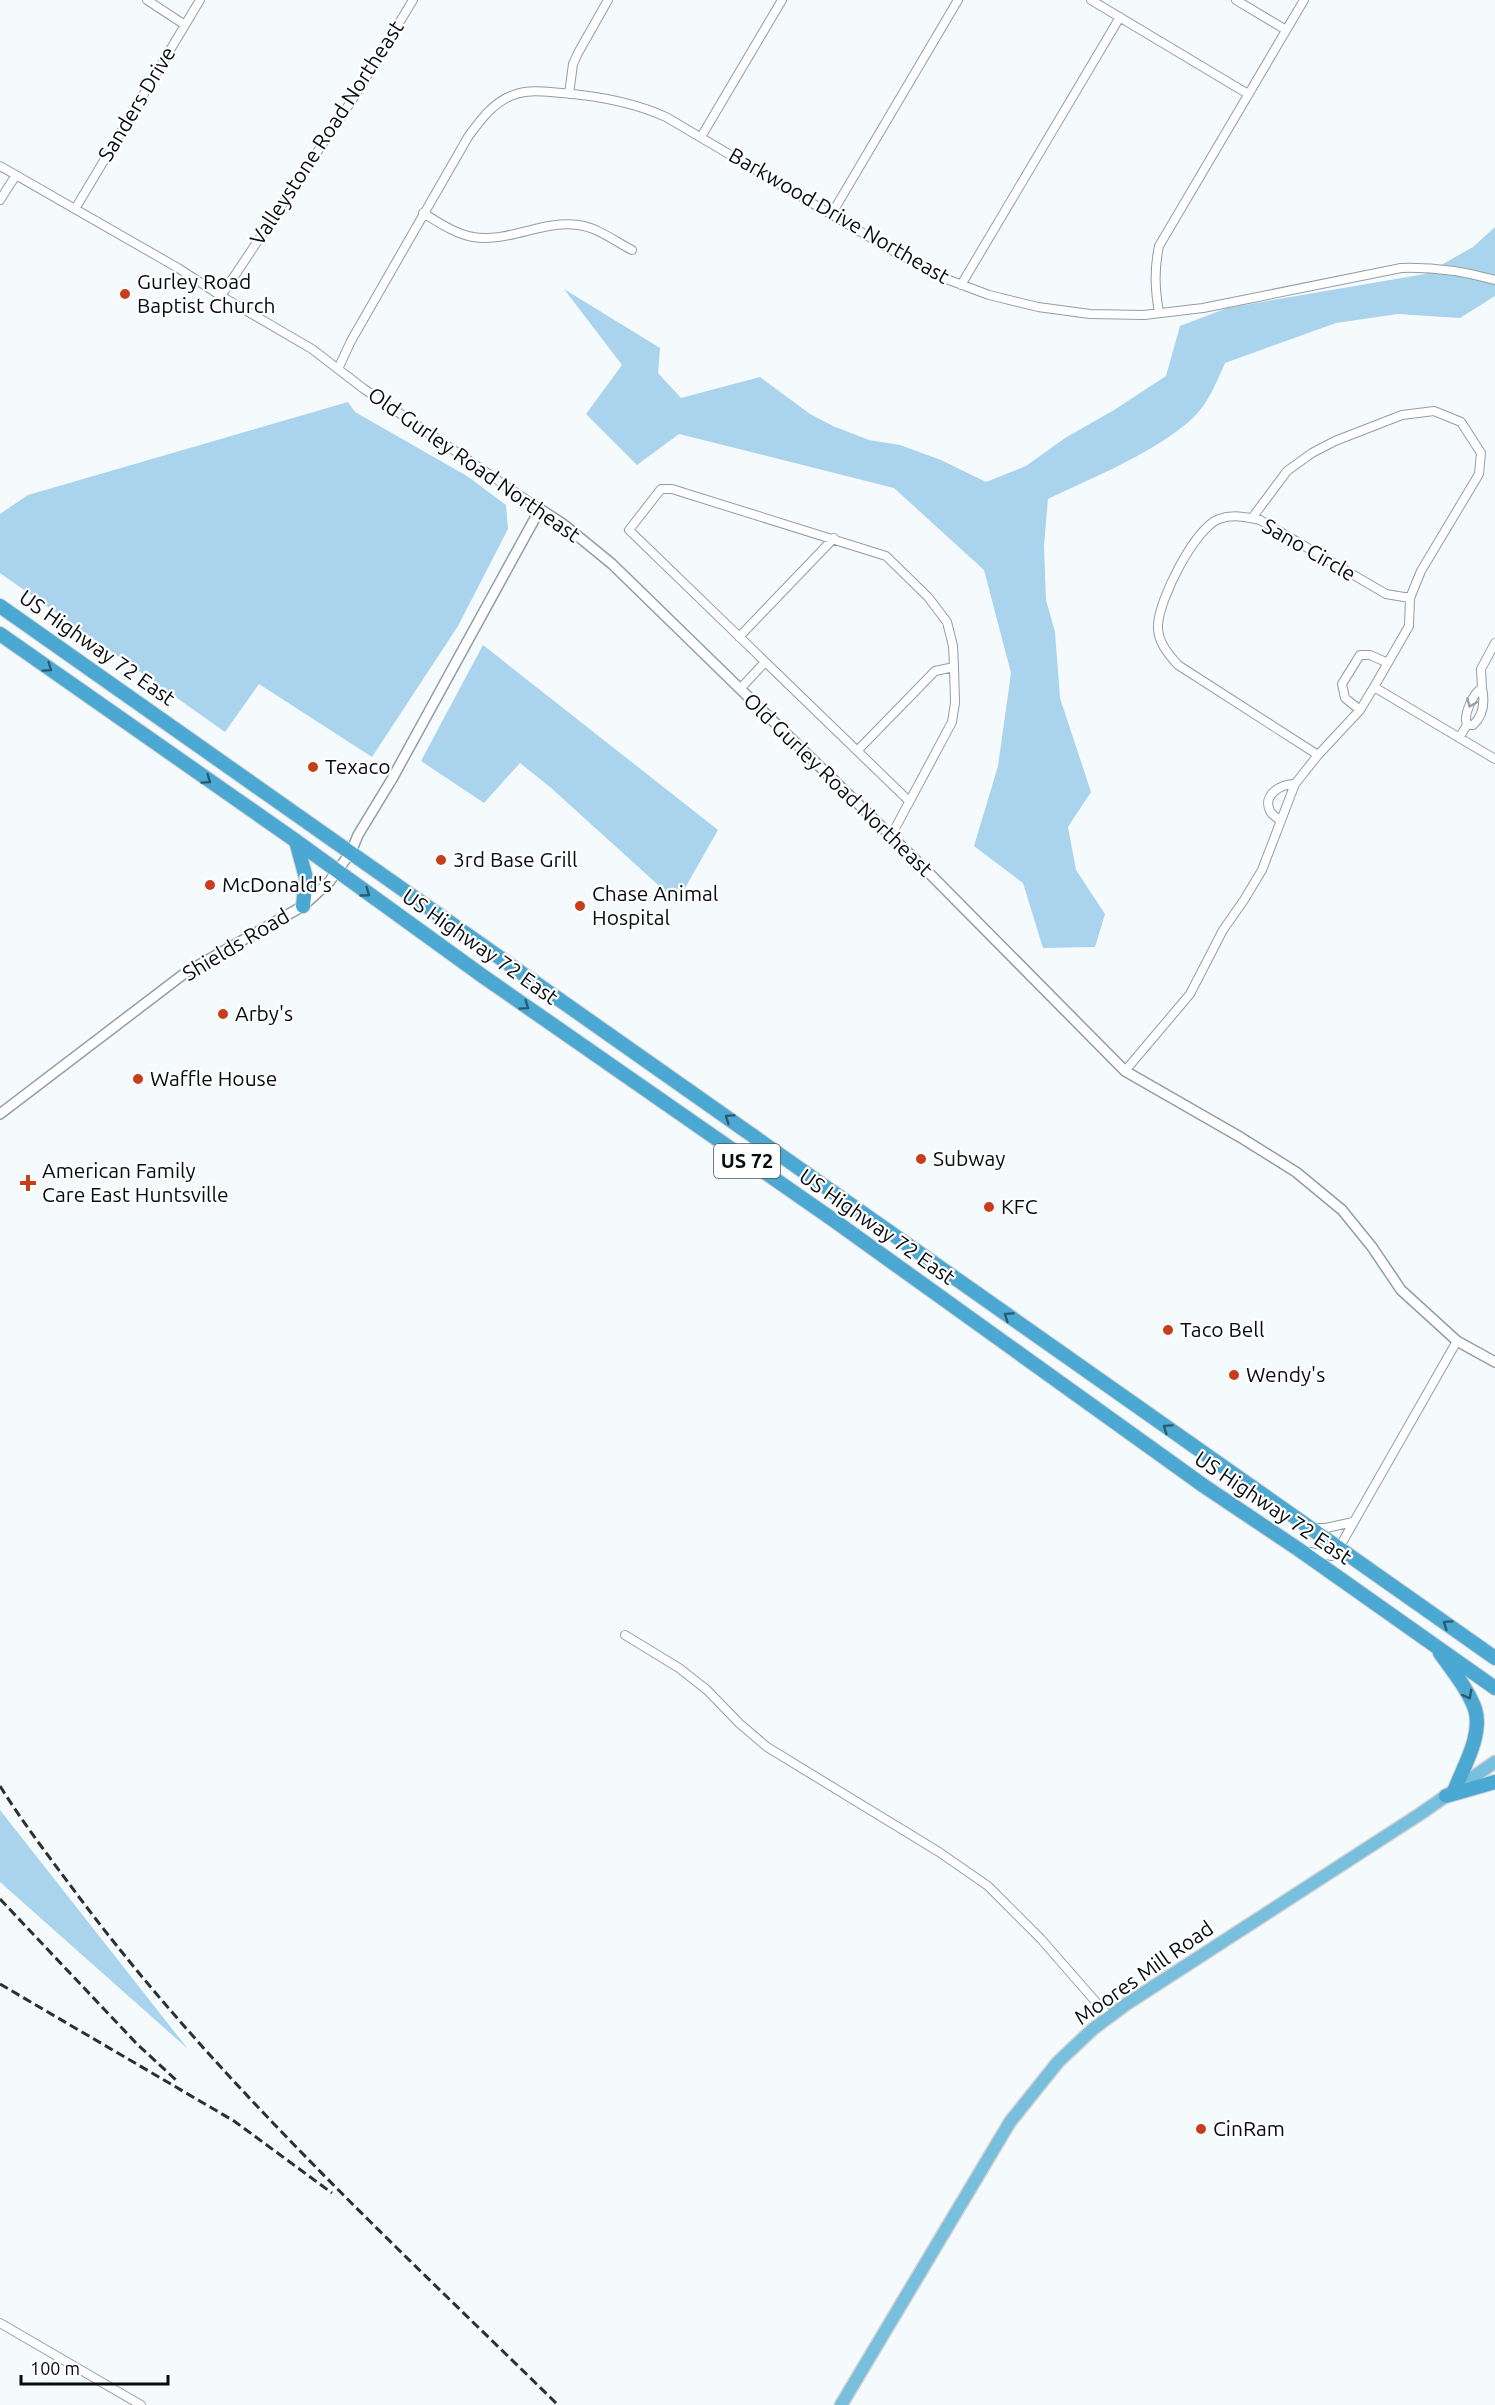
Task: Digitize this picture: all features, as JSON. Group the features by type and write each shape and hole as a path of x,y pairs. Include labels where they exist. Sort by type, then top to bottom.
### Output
{"highway":[{"name":"US Highway 72 East","path":"0,606 1495,1658"},
{"name":"US Highway 72 East","path":"0,634 705,1132 832,1219 1204,1486 1298,1549 1495,1688"},
{"path":"296,841 306,878 303,906"},
{"path":"1435,1646 1476,1711 1476,1729 1472,1746 1450,1793"},
{"path":"1450,1793 1495,1782"}],"main road":[{"name":"Moores Mill Road","path":"841,2405 1010,2121 1058,2062 1109,2017 1174,1972 1495,1762"}],"street":[{"path":"147,0 185,25"},
{"name":"Sanders Drive","path":"75,209 200,0"},
{"name":"Valleystone Road Northeast","path":"221,296 356,94 413,0"},
{"path":"569,94 576,58 608,0"},
{"path":"701,137 782,0"},
{"path":"831,215 958,0"},
{"path":"1091,0 1248,94"},
{"path":"1236,0 1286,30"},
{"path":"1159,313 1154,286 1159,246 1304,0"},
{"path":"962,285 1120,17"},
{"name":"Barkwood Drive Northeast","path":"338,369 351,341 468,137 485,114 498,104 515,94 533,91 621,101 645,107 701,137 895,252 962,285 989,295 1038,307 1090,314 1159,313 1203,308 1401,268 1427,267 1461,271 1495,280"},
{"name":"Old Gurley Road Northeast","path":"0,166 178,268 312,349 446,447 563,524 612,564 740,688 1125,1071 1296,1172 1342,1210 1372,1247 1401,1290 1458,1341 1495,1362"},
{"path":"0,200 16,175"},
{"path":"423,213 458,232 486,239 534,229 580,225 633,250"},
{"path":"1125,1071 1190,994 1223,930 1262,870 1295,784 1318,755 1360,710 1388,663 1409,626 1410,598 1421,571 1479,474 1480,453 1461,422 1434,411 1402,415 1335,441 1312,453 1287,471 1252,518"},
{"path":"891,836 952,722 956,703 953,646 947,622 927,597 886,556 672,489 661,489 629,530 909,801"},
{"name":"Shields Road","path":"0,1114 185,973 303,906 337,872 351,852 358,835 392,779 540,509"},
{"name":"Sano Circle","path":"1318,755 1178,665 1165,650 1157,627 1167,589 1191,547 1217,519 1238,516 1252,518 1260,520 1386,594 1410,598"},
{"path":"739,637 834,538"},
{"path":"1467,725 1473,725 1478,721 1482,711 1485,700 1481,669 1495,643"},
{"path":"1360,710 1345,698 1342,684 1360,655 1370,655 1388,663"},
{"path":"740,688 765,662"},
{"path":"857,751 935,671 954,667"},
{"path":"1374,687 1495,759"},
{"path":"1467,725 1464,719 1466,714 1476,691 1482,688"},
{"path":"1459,738 1467,725"},
{"path":"1281,821 1270,812 1269,805 1274,790 1283,784 1295,784"},
{"path":"1298,1549 1332,1556 1339,1548 1458,1341"},
{"path":"1309,1528 1326,1528 1353,1522"},
{"path":"625,1635 679,1668 707,1690 739,1723 767,1747 939,1852 988,1886 1041,1939 1109,2017"},
{"path":"0,2323 141,2405"}],"shaded area":[{"path":"1495,227 1495,296 1460,318 1398,314 1336,323 1225,363 1203,406 1178,430 1143,453 1048,499 1044,546 1046,600 1055,632 1060,698 1091,792 1068,827 1076,870 1105,914 1095,947 1043,948 1023,883 974,846 998,766 1011,673 984,570 894,488 679,434 637,465 586,414 622,365 564,289 660,348 658,373 681,398 760,377 810,414 833,426 869,440 900,445 941,460 986,482 1026,466 1065,438 1166,376 1180,326 1227,308 1425,274 1473,247"},
{"path":"348,402 355,412 467,476 506,505 508,529 458,626 372,757 259,684 225,732 0,573 0,514 28,495"},
{"path":"483,645 718,830 677,902 550,787 520,763 484,803 421,761"},
{"path":"0,1810 188,2049 0,1882"}],"railway":[{"path":"0,1786 76,1893 130,1963 187,2030 246,2095 369,2221 558,2405"},
{"path":"0,1899 137,2044 176,2080"},
{"path":"0,1984 234,2121 332,2193"}],"place":[{"name":"Gurley Road Baptist Church","path":"125,294"},
{"name":"Texaco","path":"313,767"},
{"name":"3rd Base Grill","path":"441,860"},
{"name":"McDonald's","path":"210,885"},
{"name":"Chase Animal Hospital","path":"580,906"},
{"name":"Arby's","path":"223,1014"},
{"name":"Waffle House","path":"138,1079"},
{"name":"Subway","path":"921,1159"},
{"name":"American Family Care East Huntsville","path":"28,1183"},
{"name":"KFC","path":"989,1207"},
{"name":"Taco Bell","path":"1168,1330"},
{"name":"Wendy's","path":"1234,1375"},
{"name":"CinRam","path":"1201,2129"}]}
